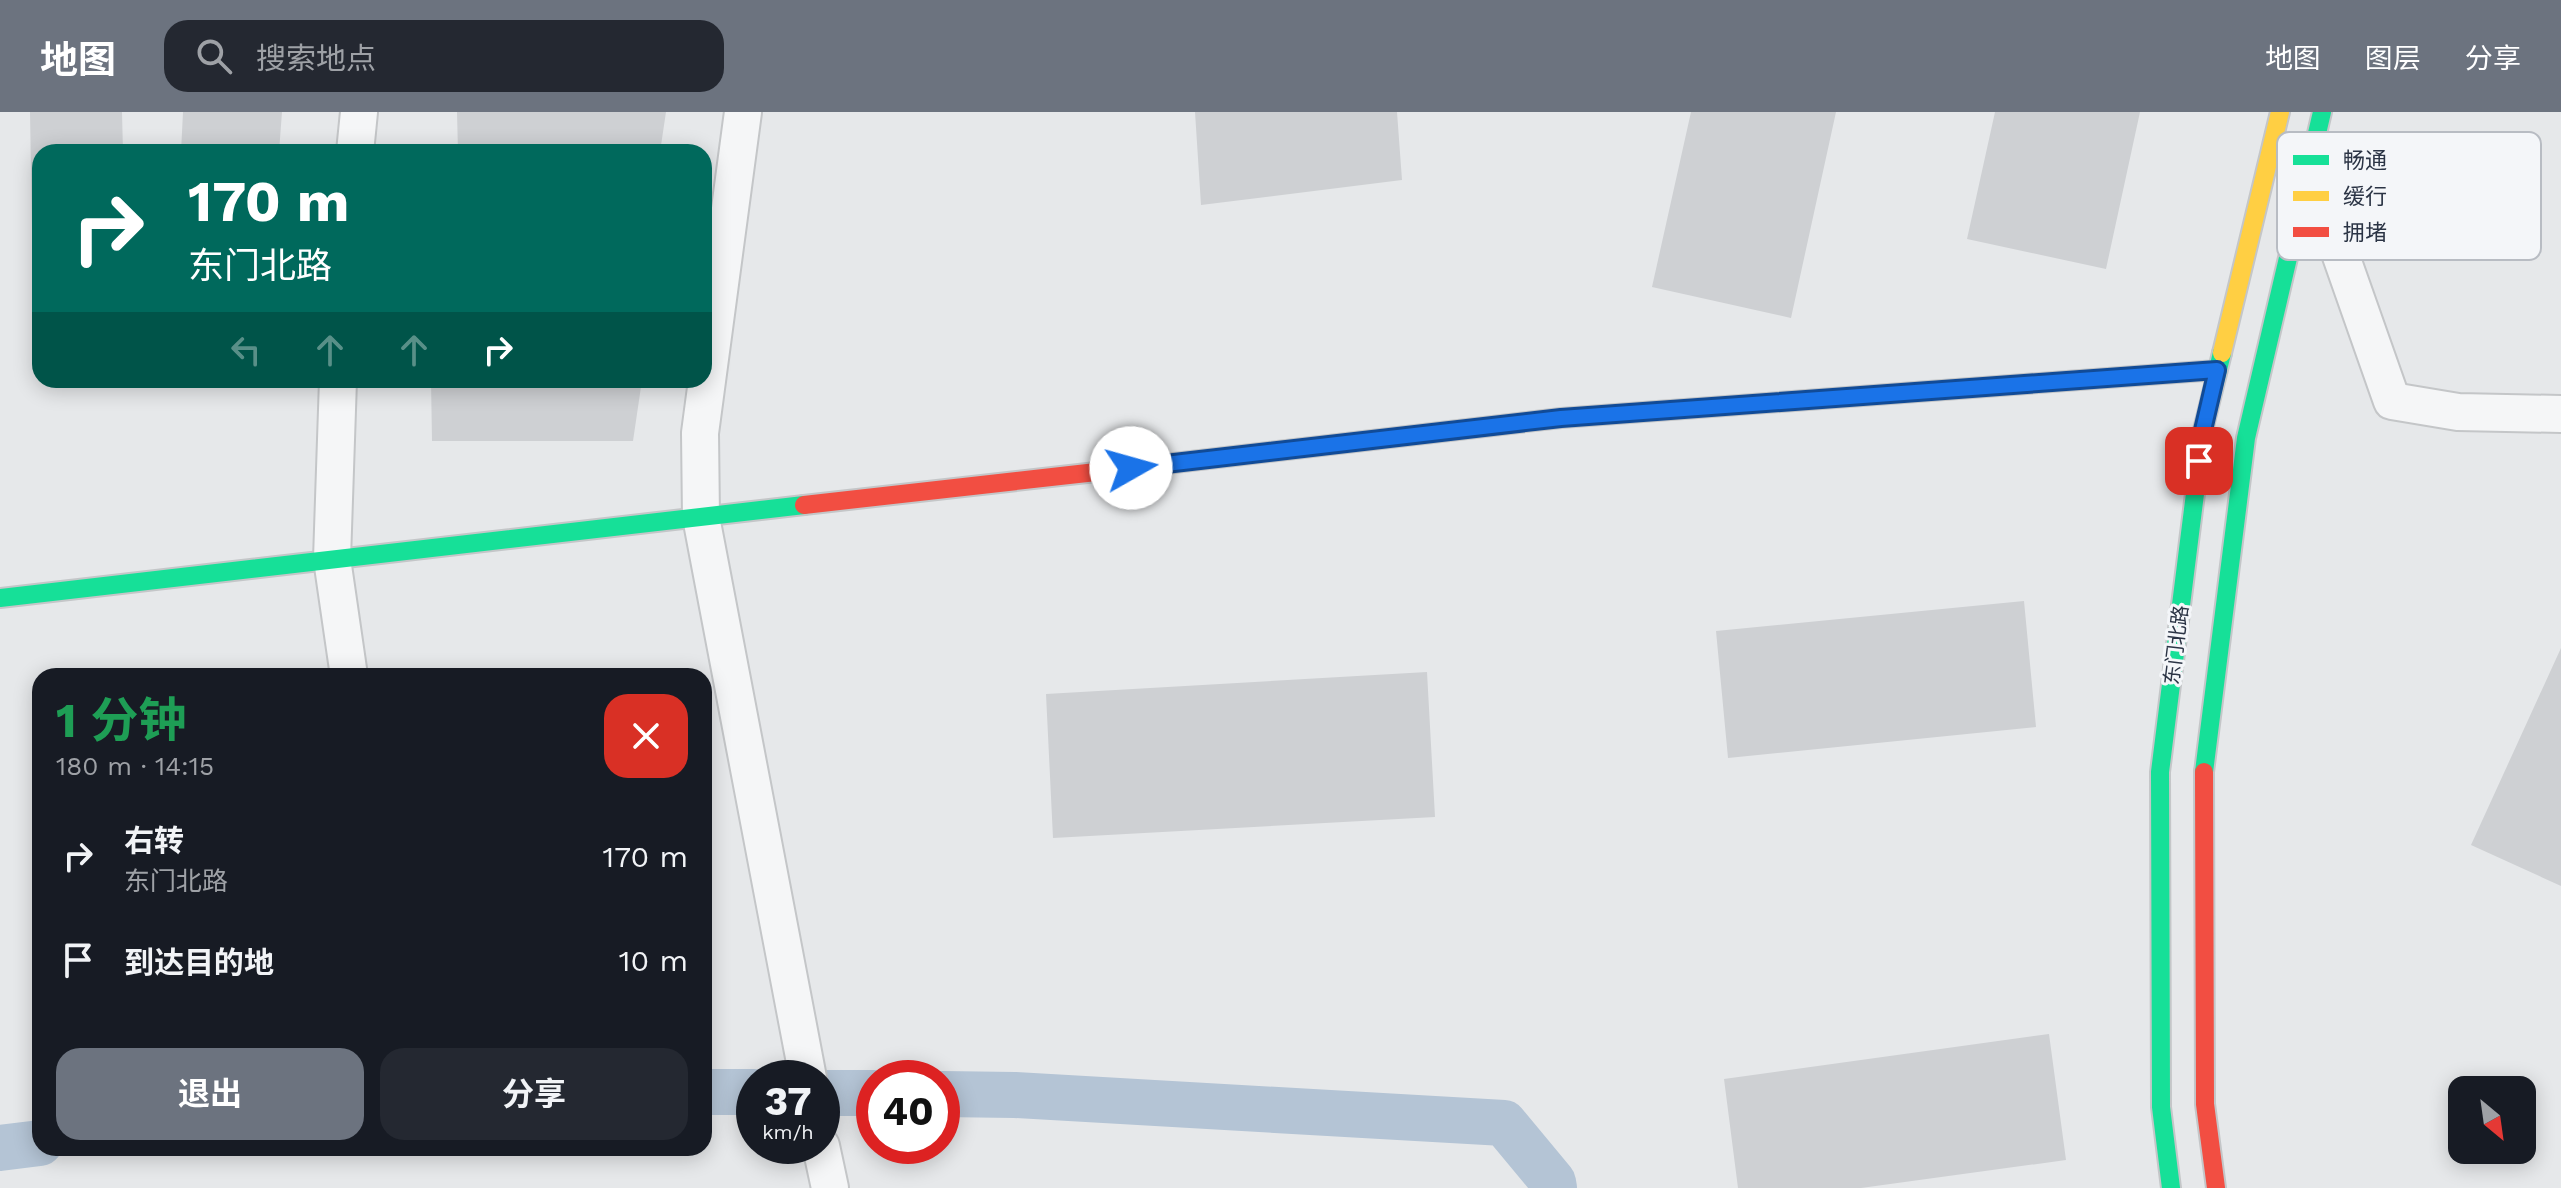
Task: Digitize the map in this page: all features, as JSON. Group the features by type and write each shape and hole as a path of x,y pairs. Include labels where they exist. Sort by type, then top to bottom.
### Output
{"street":[{"path":"356,144 359,112"},
{"path":"712,343 743,112"},
{"name":"东门北路","path":"2171,1188 2161,1107 2160,772 2203,430 2280,112"},
{"path":"2317,132 2322,112"},
{"path":"2216,1188 2205,1104 2204,775 2246,438 2287,260"},
{"path":"2342,260 2392,401 2458,412 2561,414"},
{"path":"0,598 1561,418 2217,370"},
{"path":"338,388 332,559 348,668"},
{"path":"706,388 700,433 701,517 804,1060"},
{"path":"825,1164 830,1188"}],"building":[{"path":"30,112 122,112 123,144 32,144 32,230"},
{"path":"183,112 282,112 280,144 181,144"},
{"path":"457,112 666,112 661,144 458,144"},
{"path":"1195,112 1397,112 1402,180 1201,205"},
{"path":"1691,112 1836,112 1791,318 1652,287"},
{"path":"1995,112 2140,112 2106,269 1967,239"},
{"path":"431,388 641,388 633,441 432,441"},
{"path":"2024,601 2036,727 1728,758 1716,631"},
{"path":"2561,648 2561,886 2471,845"},
{"path":"1427,672 1435,817 1053,838 1046,694"},
{"path":"2049,1034 2066,1160 1861,1188 1738,1188 1724,1079"}],"waterway":[{"path":"712,1092 736,1092"},
{"path":"840,1093 856,1093"},
{"path":"960,1094 1504,1123 1553,1182 1554,1188"},
{"path":"0,1148 32,1144"}],"traffic: fast":[{"path":"2317,132 2322,112"},
{"path":"2204,772 2246,438 2287,260"},
{"path":"2171,1188 2161,1107 2160,772 2203,430 2222,353"},
{"path":"1105,471 1561,418 2217,370"},
{"path":"0,598 804,505"}],"traffic: slow":[{"path":"2222,353 2280,112"}],"traffic: jam":[{"path":"804,505 1105,471"},
{"path":"2204,772 2205,1104 2216,1188"}],"route":[{"path":"1131,468 1561,418 2217,370 2199,461"}]}
